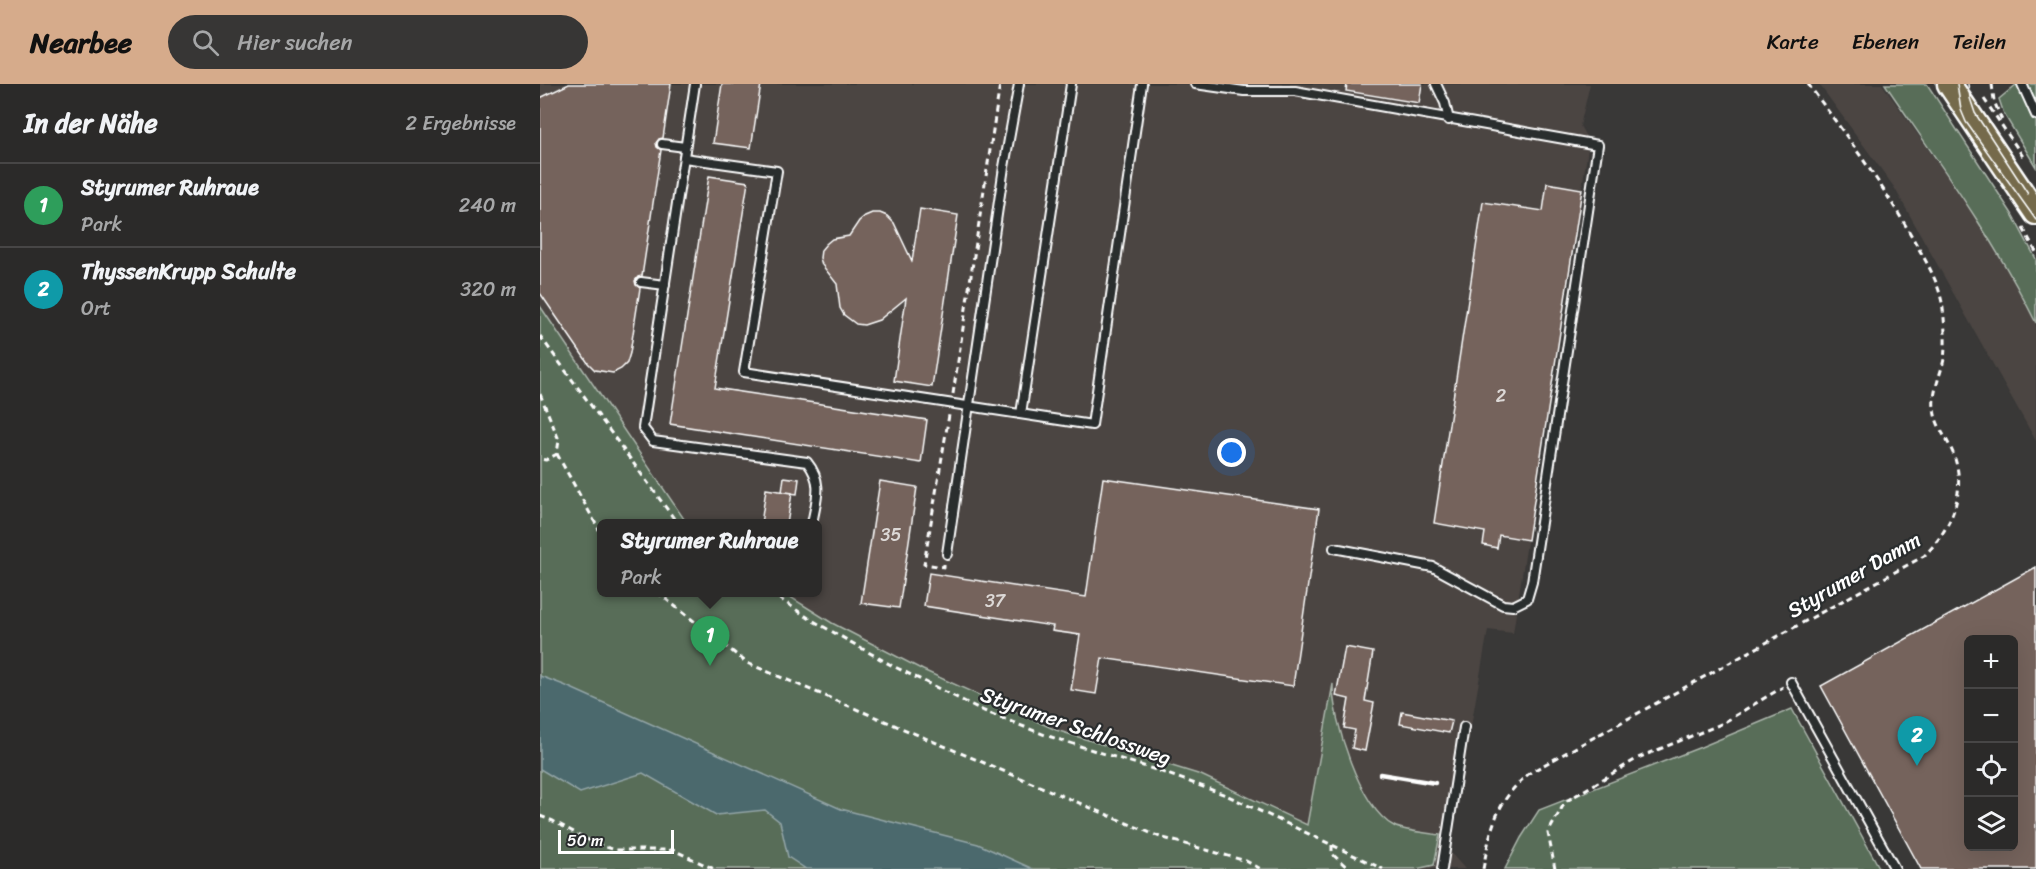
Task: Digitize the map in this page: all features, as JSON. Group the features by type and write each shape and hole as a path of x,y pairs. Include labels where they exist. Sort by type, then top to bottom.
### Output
{"main road":[{"path":"1948,84 2036,213"}],"lane":[{"path":"695,84 643,428 653,441 807,462 814,471 818,483 813,519"},
{"path":"947,554 1004,167 1019,84"},
{"path":"1022,414 1071,84"},
{"path":"684,158 777,171 744,372 1092,425 1142,84"},
{"path":"1195,84 1244,91 1295,91 1598,145 1530,593 1527,599 1518,605 1503,605 1433,567 1334,548"},
{"path":"1436,84 1445,103 1449,120"},
{"path":"2022,84 2036,115"},
{"path":"662,144 685,147"},
{"path":"641,282 665,285"},
{"path":"1791,682 1895,869"},
{"path":"1442,869 1464,727"}],"path":[{"path":"947,554 944,567 924,564 1000,84"},
{"name":"Styrumer Damm","path":"1483,869 1492,828 1500,807 1517,783 1531,772 1924,556 1937,543 1955,510 1958,473 1953,454 1938,425 1934,406 1944,357 1945,327 1939,287 1892,200 1808,84"},
{"path":"1992,84 1994,101 2005,128"},
{"path":"1979,93 2024,158"},
{"path":"540,336 674,519"},
{"path":"540,394 559,440 557,454 597,526"},
{"path":"540,459 546,460 557,454"},
{"path":"663,597 747,663 1160,837 1246,861 1261,869"},
{"name":"Styrumer Schlossweg","path":"777,597 810,619 891,665 984,711 1045,735 1226,795 1383,869"},
{"path":"1555,869 1548,832 1565,802 1638,758 1721,724 1791,682"},
{"path":"540,816 596,844 616,850 673,850 714,869"},
{"path":"1332,845 1332,854 1349,869"}],"shaded area":[{"path":"540,84 1590,84 1580,126 1589,142 1513,633 1488,630 1449,851 1465,869 1398,869 1201,775 1056,730 923,670 832,623 790,597 822,597 822,519 684,519 540,306"},
{"path":"1819,84 1882,84 1976,217 2019,288 2036,323 2036,441 1894,187"}],"green space":[{"path":"1885,84 1927,84 2012,214 2036,259 2036,323 1984,231"},
{"path":"2017,84 2036,84 2036,167 2004,114 1999,99"},
{"path":"540,306 684,519 597,519 597,597 790,597 832,623 923,670 1056,730 1201,775 1307,825 1333,684 1337,719 1343,740 1359,783 1370,802 1382,816 1398,828 1440,835 1434,865 1416,869 540,869"},
{"path":"1792,709 1880,869 1505,869 1539,810"}],"water":[{"path":"540,676 841,809 978,844 1033,869 806,869 788,857 780,822 765,810 716,815 643,773 580,793 540,769"}],"building":[{"path":"569,84 671,84 663,138 656,143 661,150 642,276 635,281 640,288 630,353 627,363 613,373 595,370 588,363 540,293 540,98"},
{"path":"722,84 761,84 751,148 713,143"},
{"path":"1347,84 1422,84 1419,103 1346,91"},
{"path":"709,176 748,182 715,388 927,420 921,463 670,424"},
{"path":"1547,183 1582,189 1528,540 1499,535 1497,548 1483,545 1485,532 1434,523 1483,202 1543,211"},
{"path":"920,209 958,215 932,387 894,381 906,298 879,320 864,325 856,324 844,315 840,308 837,284 822,265 820,258 821,250 832,239 849,236 865,216 880,213 894,223 912,261"},
{"path":"784,477 799,479 797,494 782,492"},
{"path":"1103,478 1319,509 1293,686 1102,658 1096,694 1071,690 1080,635 1052,631 1053,626 924,606 929,573 1086,597"},
{"path":"880,481 917,487 899,608 861,603"},
{"path":"766,489 792,493 788,519 762,519"},
{"path":"2036,567 2036,869 1921,869 1821,686"},
{"path":"1345,647 1373,652 1365,701 1374,703 1365,751 1352,748 1355,730 1344,728 1349,699 1336,696"},
{"path":"1402,712 1452,721 1449,733 1400,724"}],"tram line":[{"path":"1957,84 1961,110 1966,122 2036,220"},
{"path":"1968,84 1975,113 2028,194"}],"railway":[{"path":"1380,774 1435,783"}],"place":[{"name":"Styrumer Ruhraue","path":"710,666"},
{"name":"ThyssenKrupp Schulte","path":"1917,766"}]}
